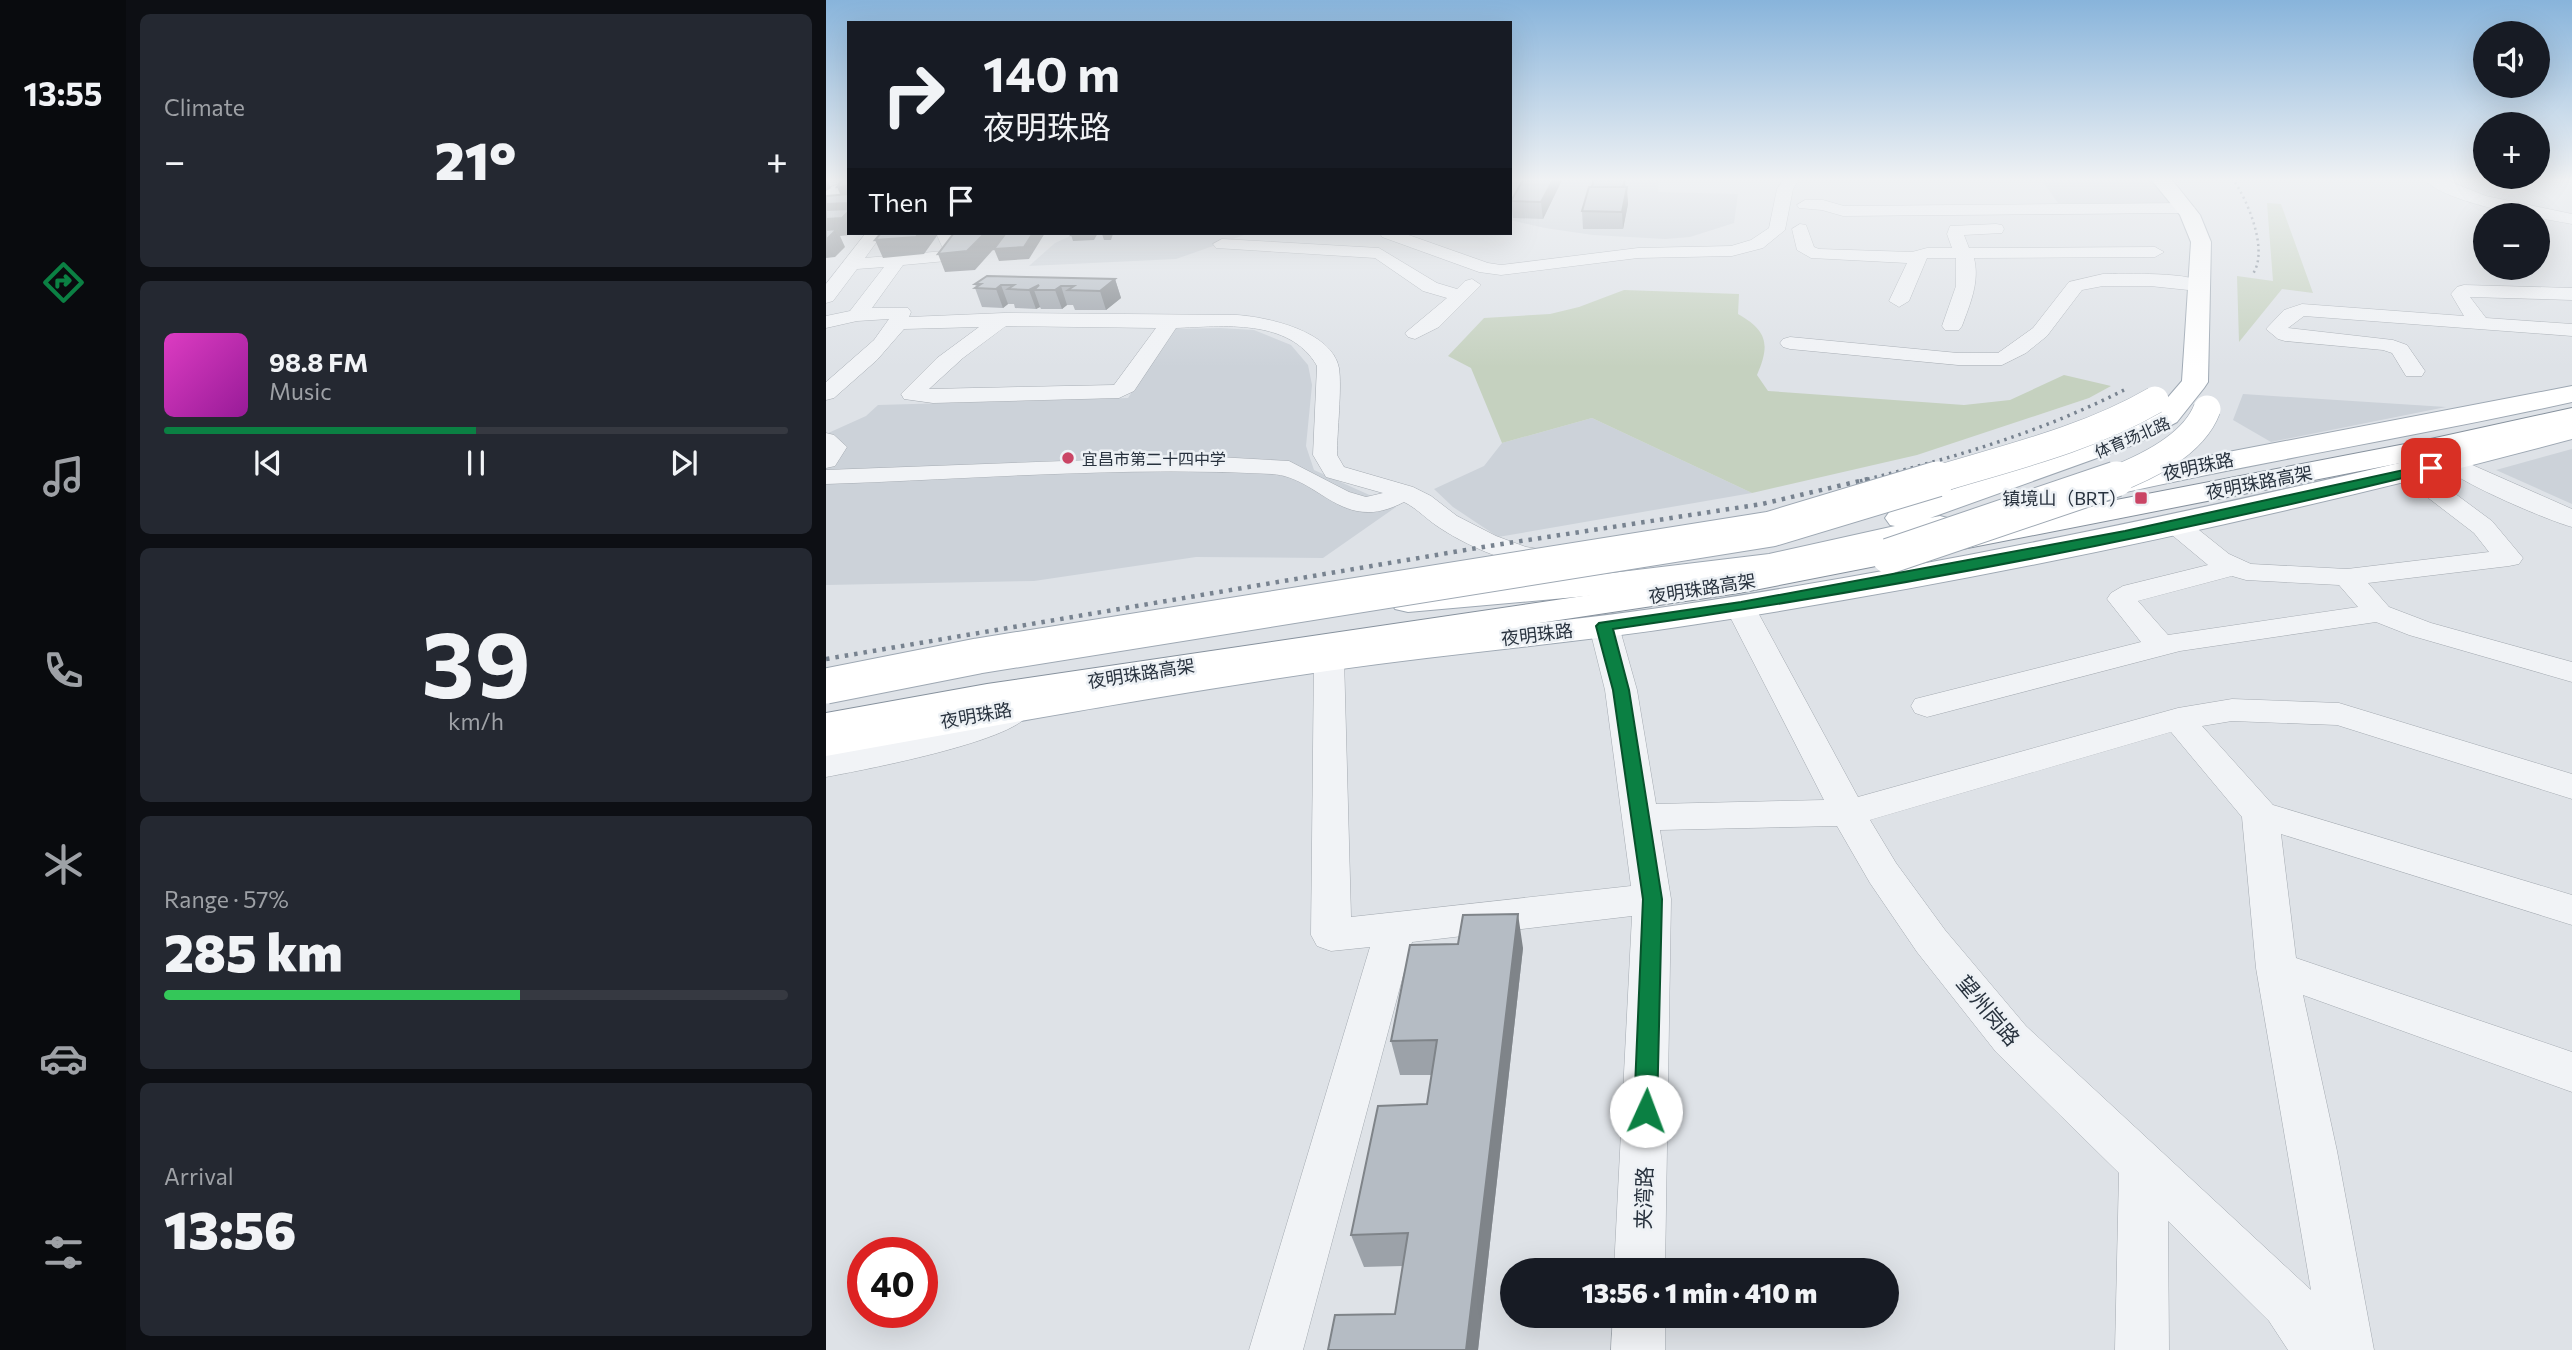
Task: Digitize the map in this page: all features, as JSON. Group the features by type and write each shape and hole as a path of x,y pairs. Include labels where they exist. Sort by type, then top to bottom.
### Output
{"main road":[{"name":"体育场北路","path":"1955,509 2126,438 2167,416 2195,382 2202,285 2201,241"},
{"name":"体育场北路","path":"2202,285 2214,263 2215,241"},
{"path":"826,686 992,653 1677,547 1771,529 2069,439 2129,415 2155,400 2176,376 2202,285"},
{"path":"1889,555 2022,513 2121,477 2171,453 2204,417 2215,392 2202,285"},
{"name":"夜明珠路","path":"826,676 1359,605 1587,586 1769,564 1955,509 2402,429 2572,394"},
{"name":"夜明珠路高架","path":"826,726 987,697 1318,645 1739,583 2413,452 2572,416"},
{"name":"夜明珠路","path":"826,742 1034,705 1329,658 1741,607 2175,524 2452,463 2572,430"},
{"name":"夜明珠路高架","path":"826,701 1087,657 1587,586"}],"street":[{"path":"839,245 857,241"},
{"path":"826,297 868,241"},
{"path":"852,264 951,256 953,249 948,241"},
{"path":"1410,241 1485,268 1501,270"},
{"path":"1415,333 1432,323 1485,276 1501,270 1638,253 1732,251 1761,241"},
{"path":"1804,241 1806,250 1817,254 1918,258"},
{"path":"1952,326 1967,281 1966,261 1957,241"},
{"path":"1222,244 1379,253 1430,287 1460,296"},
{"path":"1899,301 1919,255 1927,253 2155,252"},
{"path":"857,316 898,260"},
{"path":"2459,269 2486,292"},
{"path":"1790,342 1958,359 2002,359 2040,332 2076,286 2103,280 2150,280 2202,285"},
{"path":"2479,323 2463,302 2460,294 2464,291 2572,294"},
{"path":"2436,300 2463,302"},
{"path":"2414,371 2400,349 2386,344 2285,335 2276,329 2291,314 2302,310 2572,330"},
{"path":"826,322 901,312 899,323 886,338 826,393"},
{"path":"899,323 1005,319 1260,323 1280,329 1310,344 1323,354 1328,366 1325,455 1335,472 1404,492 1489,546 1531,557 1695,573"},
{"path":"1005,319 958,350 912,394 933,396 1119,391 1126,386 1169,323"},
{"path":"826,440 835,447 826,461"},
{"path":"2452,463 2485,481 2572,519"},
{"path":"826,477 1222,464 1289,468 1340,498 1366,505 1385,502 1404,492"},
{"path":"2175,524 2220,560 2246,572 2347,577 2509,558 2483,527 2410,472"},
{"path":"2161,646 2121,599 2133,592 2236,567"},
{"path":"2347,577 2379,613 2420,629 2572,672"},
{"name":"望州岗路","path":"1741,607 1848,813 1883,873 1931,941 2011,1039 2288,1303 2319,1350"},
{"path":"1927,705 2161,646 2379,613"},
{"name":"夹湾路","path":"1604,626 1621,690 1653,899 1640,1258"},
{"path":"1329,658 1331,935 1653,899"},
{"path":"826,765 891,754 951,739 1034,705"},
{"path":"1640,817 1848,813 2178,719 2232,710 2339,714 2572,787"},
{"path":"2178,719 2260,814 2572,910"},
{"path":"2260,814 2277,968 2313,1152 2347,1350"},
{"path":"1276,1350 1396,928"},
{"path":"2277,968 2572,1072"},
{"path":"2142,1350 2143,1164"},
{"path":"1637,1350 1638,1328"}],"shaded area":[{"path":"1227,241 1176,259 1029,266 1055,243"},
{"name":"宜昌市第二十四中学","path":"1172,329 1254,330 1291,345 1308,365 1312,385 1306,446 1314,470 1396,507 1323,558 1196,557 1034,581 826,585 826,434 866,416 878,405 1128,398"},
{"path":"2243,394 2446,407 2271,442 2233,420"},
{"path":"1592,418 1752,493 1498,537 1453,507 1434,489 1484,466 1502,443"},
{"path":"2572,449 2572,504 2496,470"}],"green space":[{"path":"2270,241 2294,241 2313,293 2282,289 2239,342 2237,276 2273,281"},
{"path":"1624,290 1739,294 1738,314 1755,326 1764,340 1764,355 1757,375 1768,391 1964,405 2010,400 2064,375 2111,386 2089,398 1917,455 1752,493 1592,418 1502,443 1471,368 1448,356 1484,318 1550,314 1579,307"}],"building":[{"path":"948,241 977,241 967,251 938,254"},
{"path":"1000,241 1028,241 1024,247 994,249"},
{"path":"987,276 1115,279 1100,291 1068,290 1074,286 1034,290 1039,285 1029,290 1008,289 1014,285 1001,285 996,289 975,288 981,284 975,284"},
{"path":"1518,914 1466,1350 1328,1350 1335,1315 1395,1314 1408,1233 1351,1235 1378,1106 1427,1104 1437,1040 1391,1041 1410,945 1458,944 1463,915"}],"railway":[{"path":"2252,275 2257,265 2258,241"},
{"path":"1864,480 1995,443 2061,419 2124,390"},
{"path":"1864,480 1868,479"},
{"path":"826,659 1489,546 1762,504 1864,480"},
{"path":"1860,481 1864,480"}],"place":[{"name":"宜昌市第二十四中学","path":"1068,458"},
{"name":"镇境山（BRT）","path":"2141,498"}],"route":[{"path":"1646,1111 1653,899 1621,690 1604,626 1741,607 2125,535 2431,468"}]}
